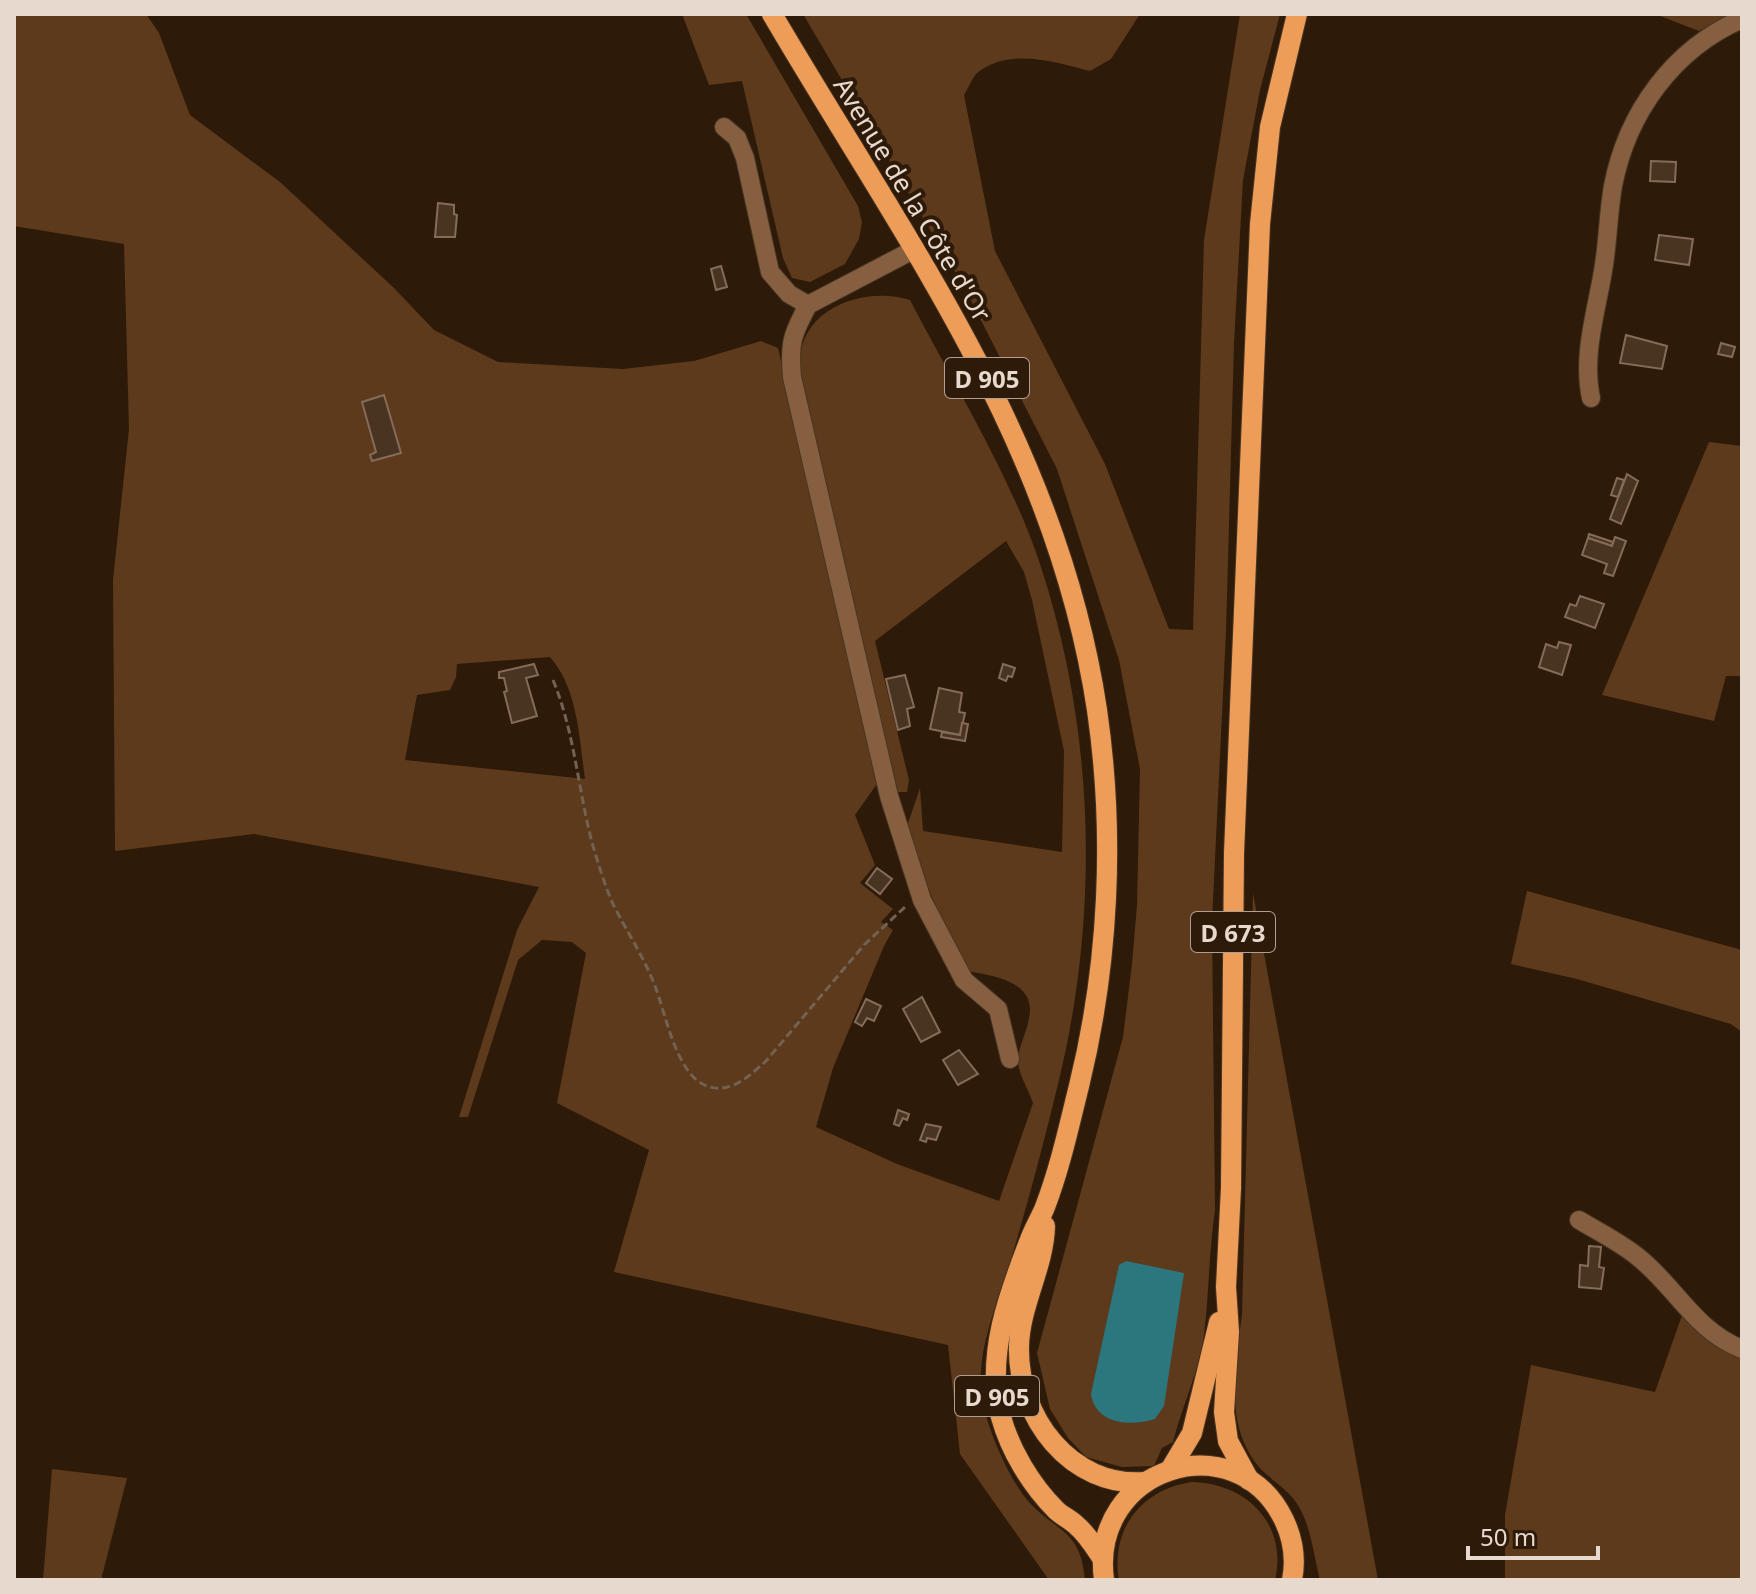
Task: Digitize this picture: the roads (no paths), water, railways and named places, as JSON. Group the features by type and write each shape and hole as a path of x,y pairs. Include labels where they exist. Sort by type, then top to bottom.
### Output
{"main road":[{"name":"Avenue de la Côte d'Or","path":"772,14 978,358 1036,484 1071,585 1085,642 1097,712 1104,781 1107,849 1100,969 1080,1081 1045,1208 1032,1233 1001,1328 995,1367 998,1403 1011,1444 1036,1487 1057,1511 1078,1526 1102,1558"},
{"name":"D 673","path":"1249,1480 1234,1455 1225,1427 1229,1332 1226,1287 1231,1188 1234,853 1257,257 1270,127 1297,14"},
{"name":"Avenue de la Côte d'Or","path":"1045,1208 1045,1237 1019,1347 1028,1397 1048,1438 1077,1465 1094,1475 1112,1480 1145,1482"},
{"name":"D 673","path":"1170,1470 1192,1433 1211,1365 1226,1287"},
{"path":"1104,1580 1102,1558 1111,1520 1126,1499 1145,1482 1170,1470 1210,1467 1249,1480 1261,1489 1281,1514 1292,1543 1294,1578"}],"street":[{"path":"1591,398 1587,380 1590,338 1604,268 1613,186 1627,136 1670,69 1703,40 1742,19"},
{"path":"724,127 737,138 745,158 770,272 789,294 808,305"},
{"path":"915,249 808,305 789,349 792,377 889,796 922,900 964,980 998,1009 1010,1059"},
{"path":"1579,1220 1638,1256 1702,1324 1715,1335 1742,1349"}],"water":[{"path":"1126,1261 1184,1273 1164,1406 1155,1419 1135,1423 1106,1417 1099,1412 1091,1394 1119,1265"}]}
